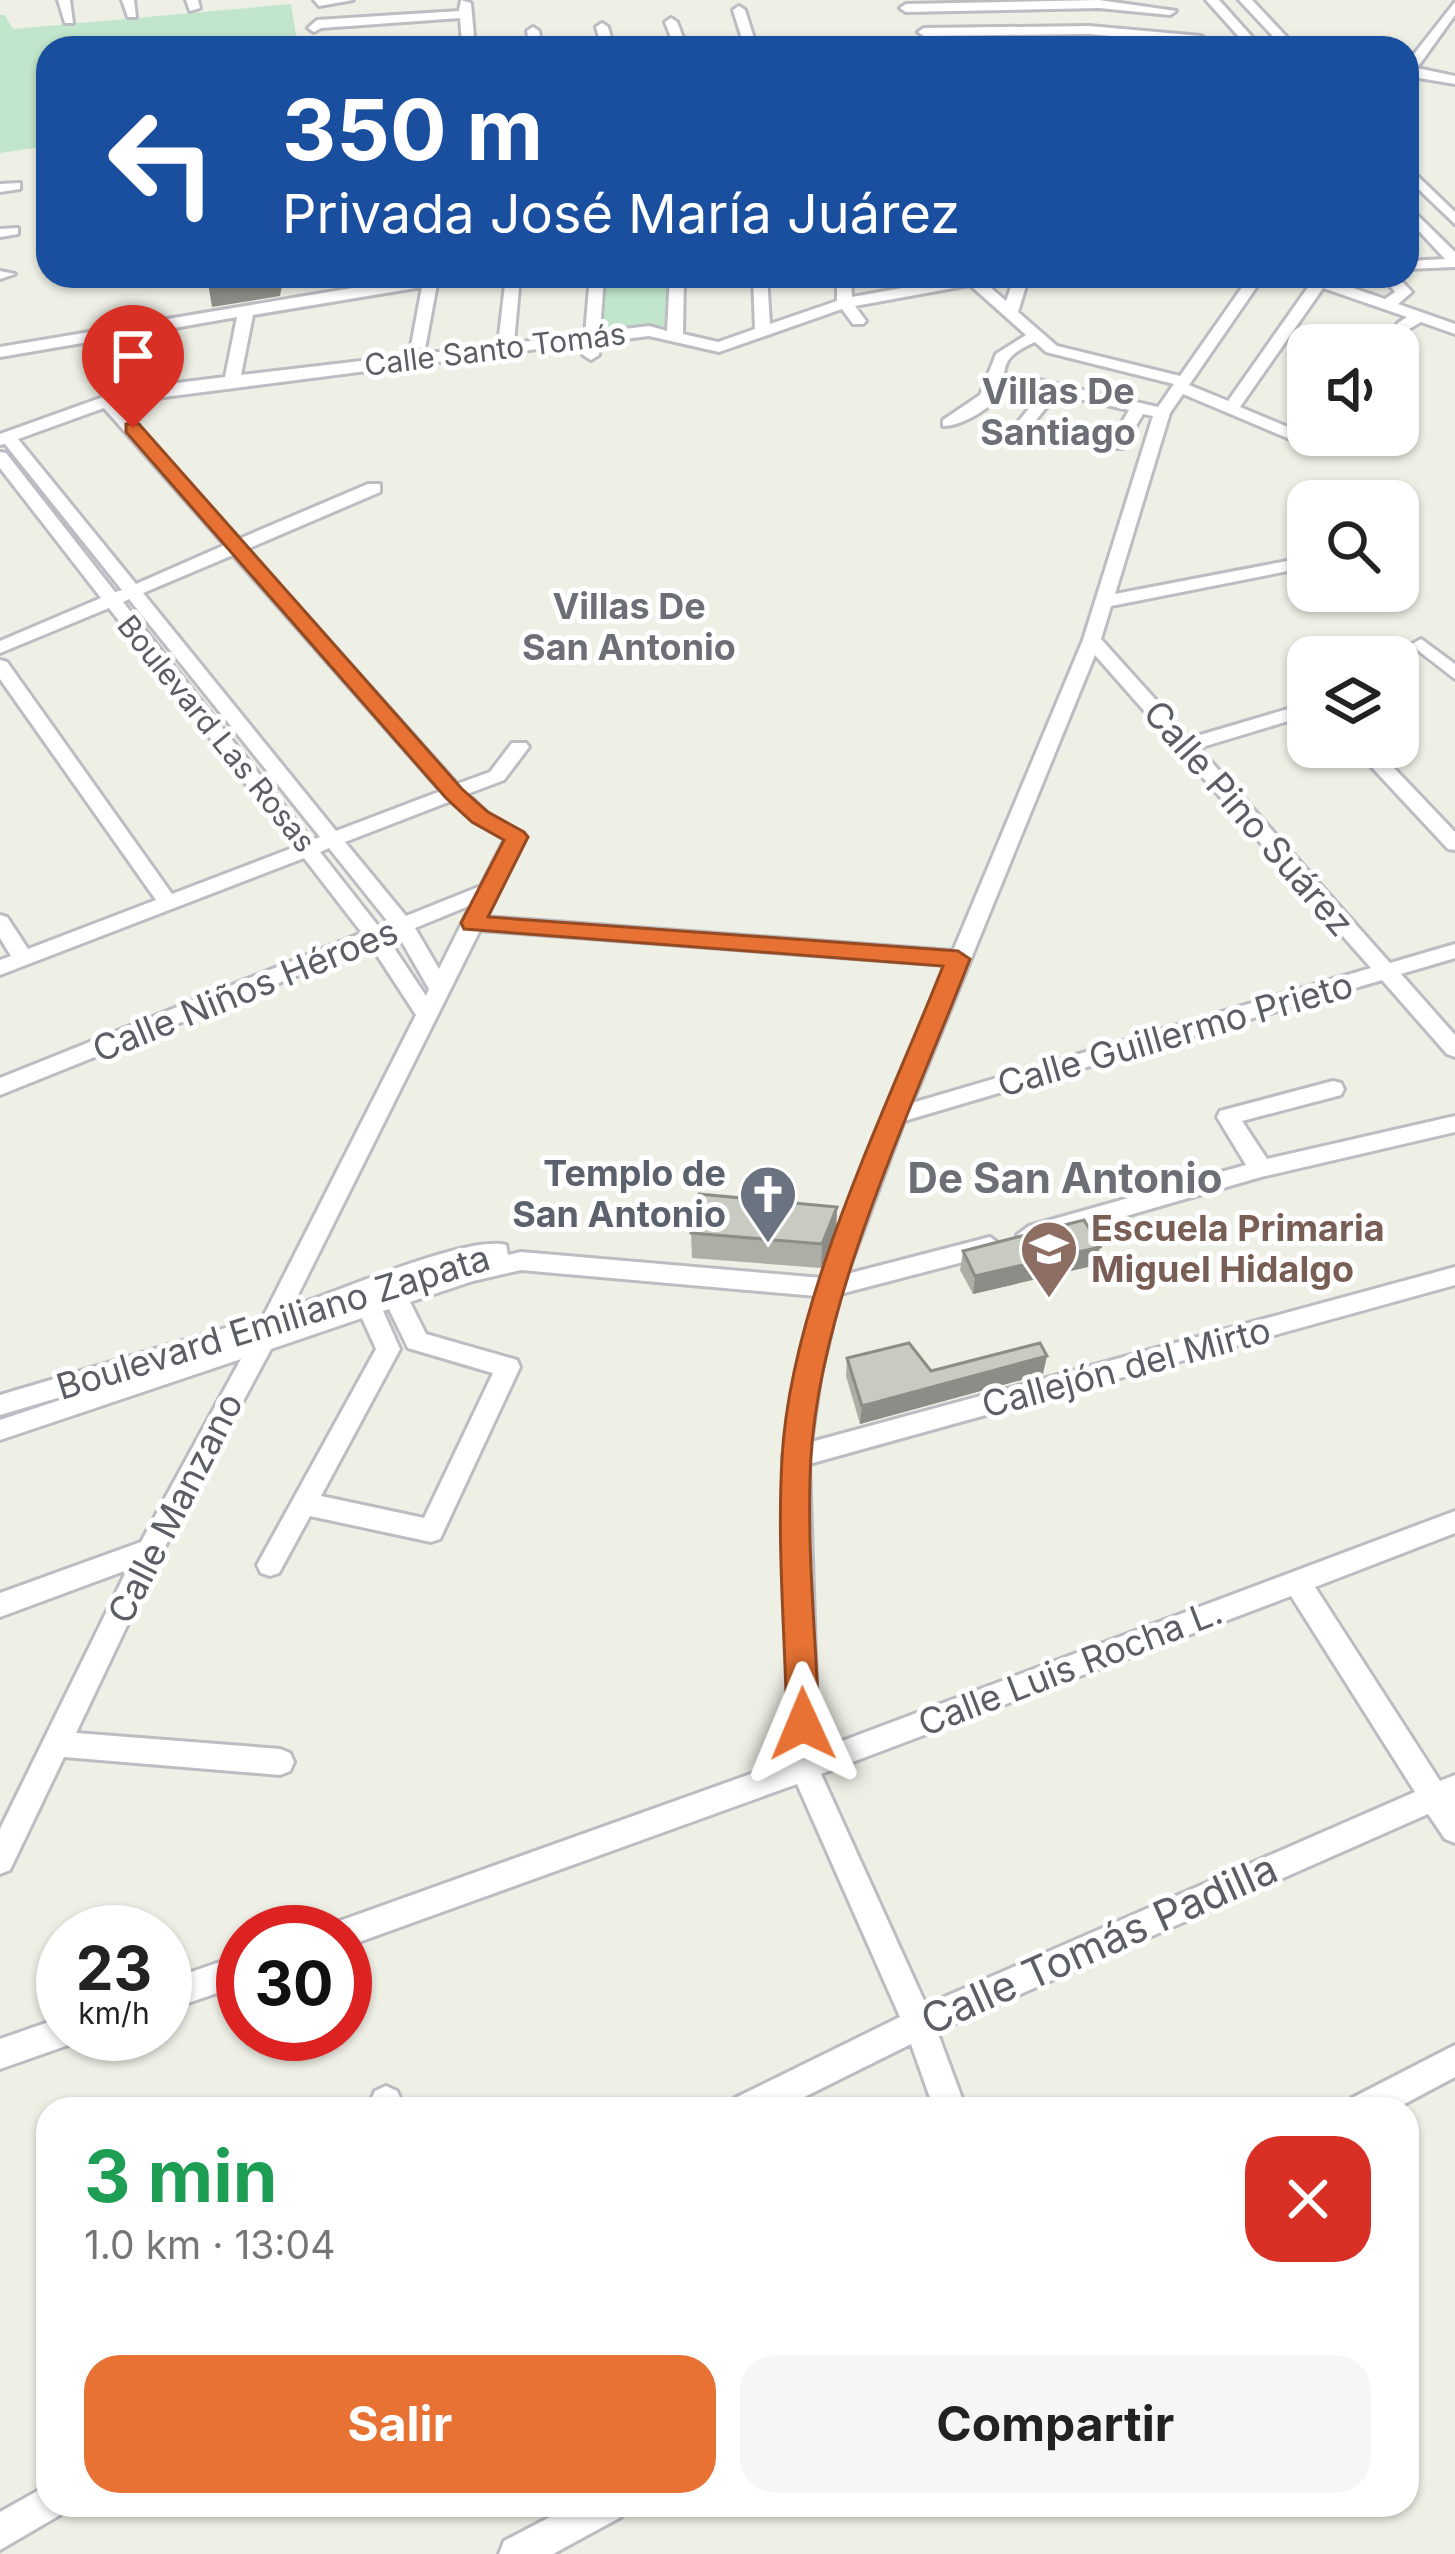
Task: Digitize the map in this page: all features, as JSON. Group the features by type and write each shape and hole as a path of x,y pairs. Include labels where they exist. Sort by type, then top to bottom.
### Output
{"street":[{"path":"64,0 69,20"},
{"path":"319,2 347,0"},
{"path":"1212,0 1245,36"},
{"path":"1245,0 1280,36"},
{"path":"1086,36 1099,2"},
{"path":"905,4 1099,2 1170,11"},
{"path":"905,4 926,36"},
{"path":"1419,55 1455,6"},
{"path":"739,10 747,36"},
{"path":"388,23 466,12"},
{"path":"671,22 676,36"},
{"path":"602,27 605,36"},
{"path":"924,32 1089,30 1156,36"},
{"path":"532,32 533,36"},
{"path":"1419,70 1451,75"},
{"path":"1419,182 1455,220"},
{"path":"1419,222 1455,262"},
{"path":"1419,264 1455,262"},
{"path":"0,352 379,288"},
{"path":"419,346 429,288"},
{"path":"505,350 512,288"},
{"path":"590,346 596,288"},
{"path":"675,335 677,288"},
{"path":"761,288 763,330 783,345"},
{"path":"844,288 845,303 857,321"},
{"name":"Calle Santo Tomás","path":"3,445 127,394 505,350 590,346 649,332 719,347 901,288"},
{"path":"983,288 1052,349 1181,384 1231,408 1287,426"},
{"path":"1011,311 1018,288"},
{"path":"946,2097 919,2024 804,1768 796,1457 808,1378 832,1281 895,1116 1092,640 1162,413 1249,288"},
{"path":"1231,408 1305,288"},
{"path":"1339,288 1455,329"},
{"path":"1389,304 1403,292 1400,288"},
{"path":"232,382 247,311"},
{"path":"1406,324 1419,316"},
{"path":"127,394 151,327"},
{"path":"950,423 988,397 995,360 1010,345 1037,336"},
{"path":"1021,381 1162,413"},
{"path":"1026,422 1053,389"},
{"path":"106,400 238,544 454,794"},
{"path":"1117,445 1138,408"},
{"name":"Boulevard Las Rosas","path":"3,445 333,840 408,934 440,989"},
{"name":"Boulevard Las Rosas","path":"3,445 110,601 382,944 427,1015"},
{"path":"0,648 374,488"},
{"path":"1104,602 1287,566"},
{"name":"Calle Pino Suárez","path":"1092,640 1455,1049"},
{"path":"1421,644 1455,673"},
{"path":"0,666 169,904"},
{"path":"1185,746 1287,715"},
{"path":"0,968 497,776 519,747"},
{"path":"1383,768 1455,844"},
{"name":"Calle Manzano","path":"0,1860 150,1550 266,1335 516,837 480,817 454,794"},
{"path":"481,908 958,959"},
{"name":"Calle Niños Héroes","path":"0,1088 481,908"},
{"path":"0,922 24,959"},
{"name":"Calle Niños Héroes","path":"0,1105 382,944"},
{"name":"Calle Guillermo Prieto","path":"895,1116 1455,952"},
{"path":"1261,1169 1228,1117 1333,1089"},
{"path":"832,1281 1261,1169 1455,1124"},
{"name":"Boulevard Emiliano Zapata","path":"0,1430 266,1335 463,1257 523,1248 832,1281"},
{"name":"Boulevard Emiliano Zapata","path":"0,1405 369,1308 471,1272 521,1261 832,1281"},
{"name":"Callejón del Mirto","path":"796,1457 1455,1276"},
{"path":"396,1299 417,1341"},
{"path":"369,1308 388,1349"},
{"path":"270,1564 388,1349 417,1341 508,1367 431,1531 306,1504"},
{"name":"Calle Luis Rocha L.","path":"372,1923 804,1768 1455,1522"},
{"path":"0,1605 150,1550"},
{"path":"1297,1582 1446,1791 1455,1830"},
{"path":"58,1744 280,1762"},
{"name":"Calle Tomás Padilla","path":"770,2097 919,2024 1446,1791"},
{"path":"0,2054 36,2041"},
{"path":"1386,2097 1455,2060"},
{"path":"0,2532 36,2510"},
{"path":"517,2554 586,2517"}],"green space":[{"path":"291,4 296,36 36,36 36,148 0,153 0,15 5,15 13,29"},
{"path":"601,288 672,288 672,328 653,325 596,334"}],"building":[{"path":"699,1194 837,1207 822,1244 691,1233"},
{"path":"1084,1220 1100,1247 975,1276 963,1251"},
{"path":"909,1343 931,1371 1040,1343 1047,1356 862,1406 847,1358"}],"place":[{"name":"Templo de San Antonio","path":"768,1245"},
{"name":"Escuela Primaria Miguel Hidalgo","path":"1049,1300"}],"district":[{"name":"Villas De Santiago","path":"1058,412"},
{"name":"Villas De San Antonio","path":"629,626"},
{"name":"De San Antonio","path":"1065,1178"}],"route":[{"path":"133,428 454,794 480,817 516,837 473,923 958,959 830,1288 808,1378 796,1457 803,1724"}]}
